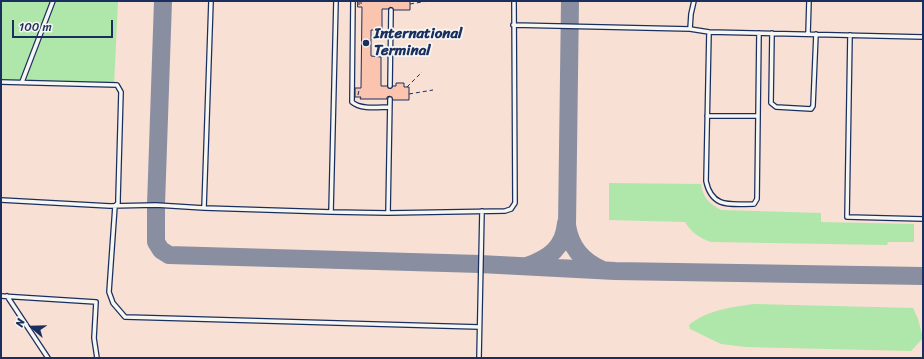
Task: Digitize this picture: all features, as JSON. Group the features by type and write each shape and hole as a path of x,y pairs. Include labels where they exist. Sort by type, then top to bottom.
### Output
{"lane":[{"path":"22,82 53,1"},
{"path":"204,208 211,1"},
{"path":"331,212 336,1"},
{"path":"353,1 352,102 361,106 390,107"},
{"path":"1,200 115,206 156,205 331,212 505,212 511,209 515,203 514,1"},
{"path":"690,29 694,1"},
{"path":"808,34 809,1"},
{"path":"390,86 391,10"},
{"path":"513,25 690,29 708,32 923,37"},
{"path":"708,32 706,182 710,193 719,202 754,204 757,199 759,33"},
{"path":"772,33 771,102 776,107 811,109 814,106 816,34"},
{"path":"850,35 847,217 923,219"},
{"path":"1,82 117,85 120,88 118,202 115,206 109,292 113,303 125,316 479,326"},
{"path":"388,213 390,100"},
{"path":"707,116 758,116"},
{"path":"479,358 482,211"},
{"path":"1,296 96,302 94,338 97,358"},
{"path":"7,296 48,358"}],"path":[{"path":"410,4 428,1"},
{"path":"407,87 407,85 422,72"},
{"path":"409,94 433,90"}],"shaded area":[{"path":"1,1 923,1 923,358 1,358"}],"green space":[{"path":"1,1 118,1 114,85 22,82 1,79"},
{"path":"609,183 701,184 703,193 707,200 721,210 821,213 821,222 914,224 914,242 888,242 887,245 711,242 696,234 685,222 609,220"},
{"path":"754,304 913,308 918,319 923,338 911,351 746,347 721,344 690,329 689,325 704,316 729,308"}],"building":[{"name":"International Terminal","path":"358,1 410,1 410,10 394,10 391,7 388,9 382,9 382,30 371,30 371,56 381,57 381,86 387,86 390,89 393,86 396,86 396,83 404,83 404,87 409,87 409,100 393,100 390,96 387,97 387,99 360,99 361,97 355,97 355,88 361,88 362,7 358,7"}],"taxiway":[{"path":"163,1 156,242 161,250 169,255 480,264 615,271 923,276"},
{"path":"570,1 567,225 574,247 589,263 603,270"},
{"path":"527,266 535,263 554,251 562,239 565,232 566,223"}],"place":[{"name":"International Terminal","path":"366,43"}]}
